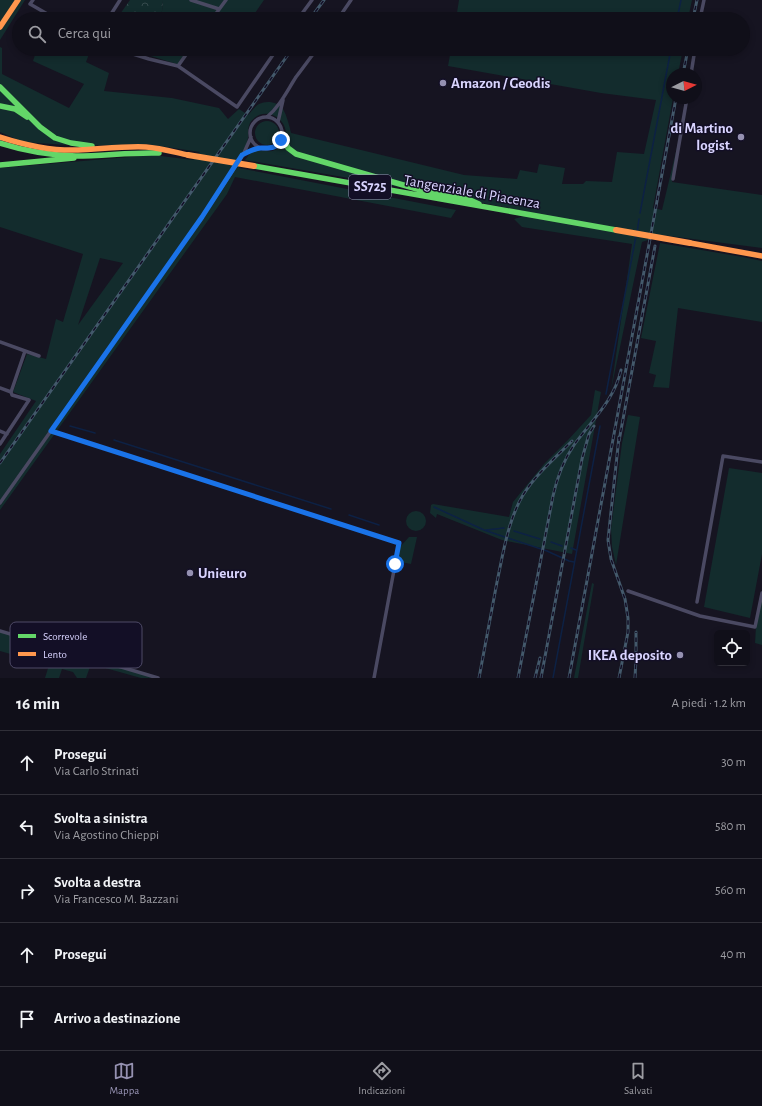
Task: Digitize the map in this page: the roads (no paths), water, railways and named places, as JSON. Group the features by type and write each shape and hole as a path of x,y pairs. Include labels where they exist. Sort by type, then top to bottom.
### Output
{"main road":[{"path":"0,27 18,0"},
{"path":"0,87 40,128 55,138 71,143 87,145 120,146"},
{"path":"0,106 15,109 32,120"},
{"path":"282,136 288,148 296,154 424,191 470,200 487,208"},
{"name":"Tangenziale di Piacenza","path":"0,137 51,155 101,155 144,152 178,153"},
{"name":"Tangenziale di Piacenza","path":"0,143 13,148 32,149 77,150 120,146 144,147 738,252"},
{"path":"0,165 101,155"},
{"path":"738,252 762,253"},
{"path":"738,252 762,258"}],"street":[{"path":"112,12 120,0"},
{"path":"191,0 220,9"},
{"path":"218,12 226,0"},
{"path":"303,12 312,0"},
{"path":"343,12 351,0"},
{"path":"701,12 704,0"},
{"path":"32,2 46,12"},
{"path":"139,56 178,66 237,107 272,56"},
{"path":"178,66 185,56"},
{"path":"267,117 284,98 312,56"},
{"path":"692,68 694,56"},
{"path":"278,122 284,98"},
{"path":"673,179 686,104"},
{"path":"242,155 260,148 265,149 274,147 278,144 282,136 282,131 275,119 267,117 261,118 251,128 251,137 253,142 260,148"},
{"path":"0,503 202,217 242,155 251,137"},
{"path":"0,342 39,356"},
{"path":"11,392 25,351"},
{"path":"0,388 11,392 12,395 29,400 0,444"},
{"path":"0,431 7,434"},
{"path":"51,431 399,543 374,678"},
{"path":"697,602 723,456 762,462"},
{"path":"628,590 700,616 755,627 762,593"},
{"path":"757,621 762,622"},
{"path":"0,631 10,634"},
{"path":"124,668 158,678"}],"waterway":[{"path":"678,12 681,0"},
{"path":"640,213 670,56"},
{"path":"637,233 639,219"},
{"path":"606,394 636,236"},
{"path":"70,426 95,433"},
{"path":"553,678 600,426"},
{"path":"114,440 331,509"},
{"path":"434,507 484,530 547,551 574,562"},
{"path":"349,515 379,525"},
{"path":"486,530 504,528"},
{"path":"514,531 540,539"},
{"path":"551,542 562,546"},
{"path":"571,548 576,550"}],"railway":[{"path":"315,12 324,0"},
{"path":"694,12 697,0"},
{"path":"0,463 287,56"},
{"path":"684,68 687,56"},
{"path":"569,678 675,104"},
{"path":"619,441 655,246"},
{"path":"518,678 553,496 559,476 574,445 608,401 618,381 621,370"},
{"path":"541,678 582,459 589,434 594,426"},
{"path":"619,437 608,540 611,559 625,599 628,618 628,632 619,678"},
{"path":"479,678 501,560 513,515 528,487 546,466 572,441"},
{"path":"635,678 636,632"},
{"path":"535,678 540,658"}],"place":[{"name":"Amazon / Geodis","path":"443,83"},
{"name":"di Martino logist.","path":"741,137"},
{"name":"Unieuro","path":"190,573"},
{"name":"IKEA deposito","path":"680,655"}]}
